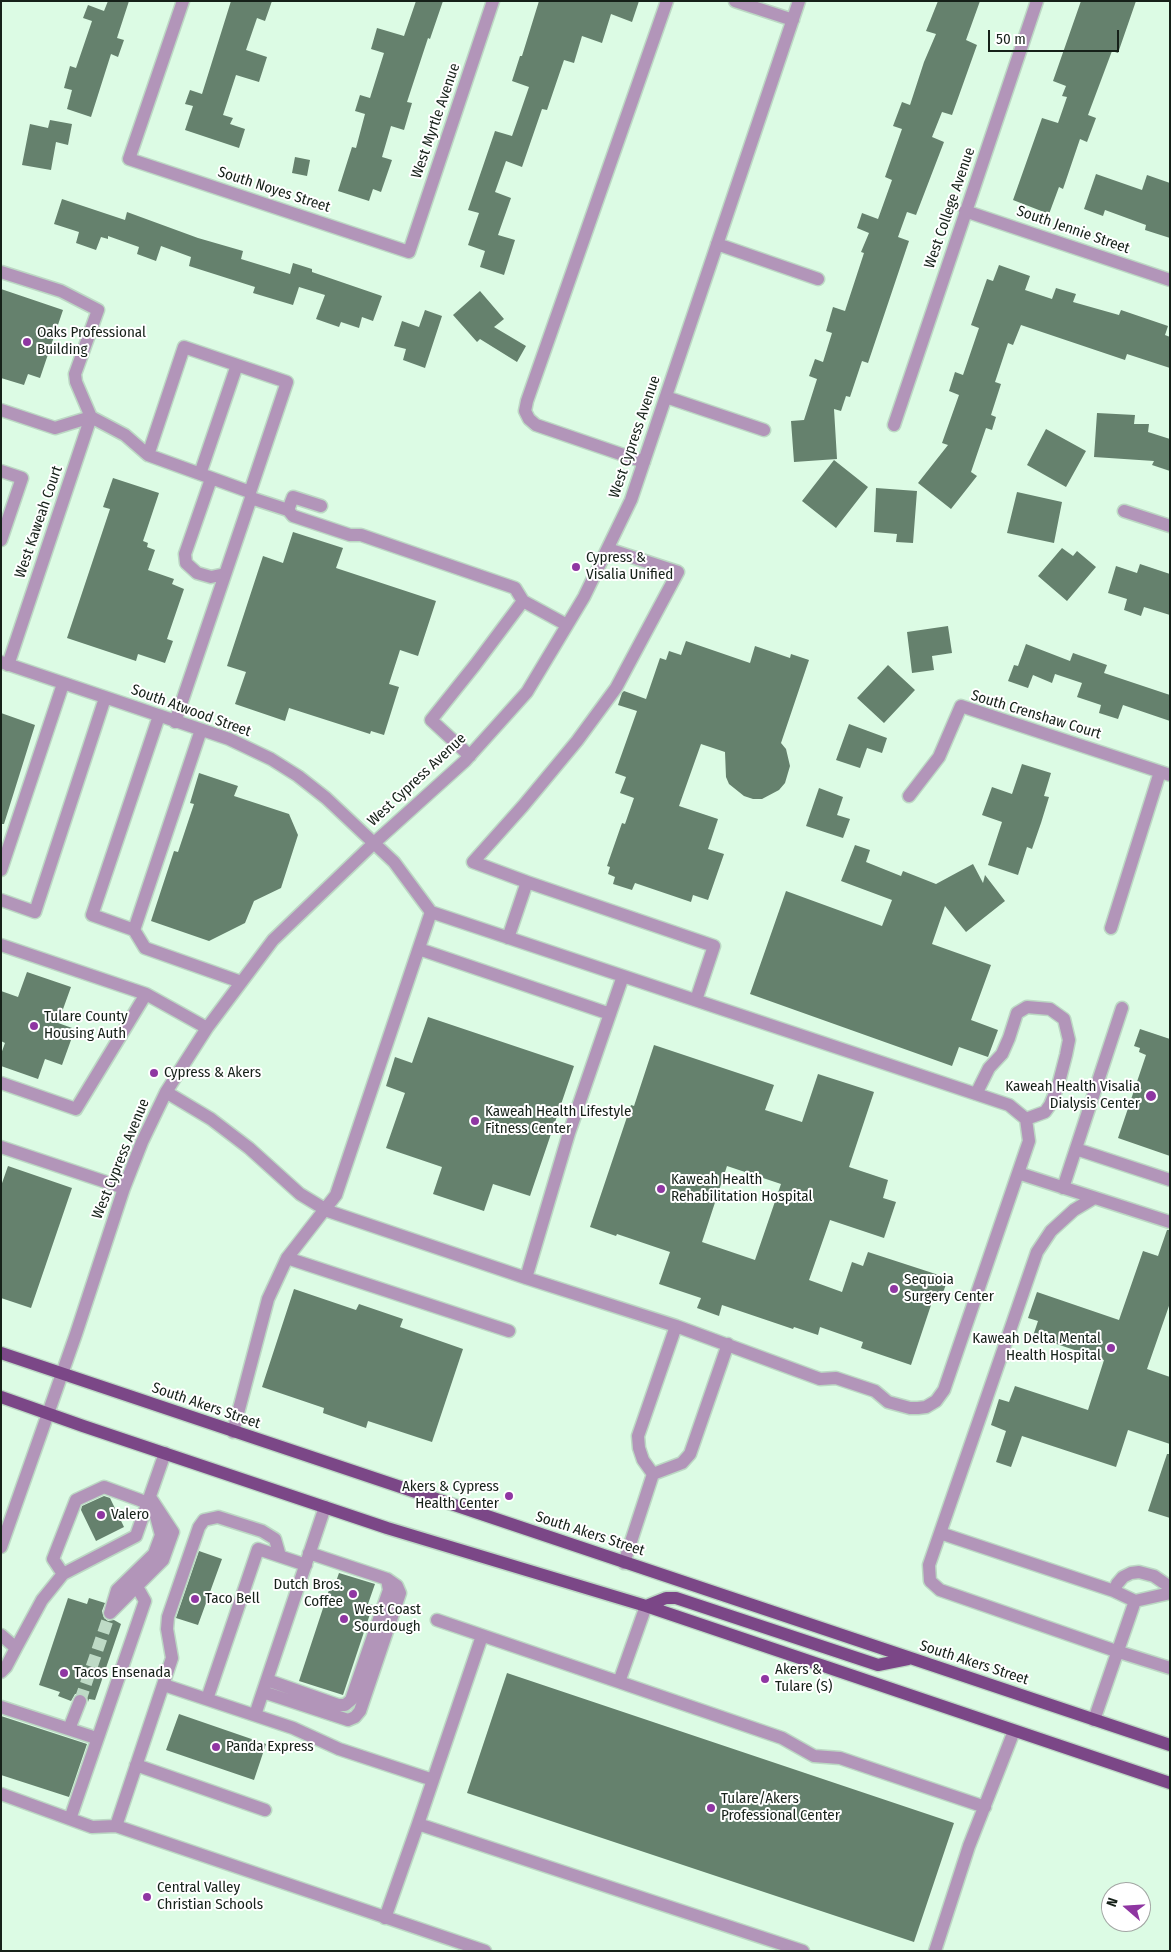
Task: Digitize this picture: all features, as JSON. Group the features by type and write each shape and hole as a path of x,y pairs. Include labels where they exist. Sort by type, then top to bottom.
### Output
{"main road":[{"name":"South Akers Street","path":"1,1353 1170,1745"},
{"path":"1,1397 412,1536 646,1606 1170,1783"},
{"path":"646,1606 666,1598 676,1598 878,1665 909,1658"}],"street":[{"name":"South Noyes Street","path":"183,1 129,159 409,252"},
{"name":"West Myrtle Avenue","path":"409,252 494,1"},
{"path":"644,462 536,424 529,419 525,411 667,1"},
{"path":"735,1 793,20"},
{"name":"West Cypress Avenue","path":"1,1547 62,1374 124,1188 142,1142 166,1092 207,1028 273,940 374,843 470,756 527,692 584,597 631,500 799,1"},
{"name":"West College Avenue","path":"894,425 1037,1"},
{"name":"South Jennie Street","path":"966,211 1170,280"},
{"path":"717,244 818,279"},
{"path":"1,272 61,291 98,310 75,374 76,382 91,417 125,435 148,456 288,510 293,516 350,535 361,535 515,588 523,601 567,624"},
{"path":"148,456 184,347 287,382 225,574 174,722"},
{"path":"225,574 212,577 197,574 186,564 185,554 236,365"},
{"path":"666,397 764,430"},
{"path":"1,410 55,428 91,417"},
{"name":"West Kaweah Court","path":"5,663 91,417"},
{"path":"1,471 22,478 1,540"},
{"path":"288,510 293,497 321,506"},
{"path":"1124,511 1170,526"},
{"path":"608,549 678,572 616,688 577,741 473,862 714,946 696,1000"},
{"path":"470,756 431,720 523,601"},
{"name":"South Atwood Street","path":"5,663 238,743 271,759 298,776 326,798 394,862 431,912"},
{"path":"1,870 63,684"},
{"path":"1,900 35,912 105,698"},
{"name":"South Crenshaw Court","path":"909,796 939,757 961,706 1165,773"},
{"path":"158,716 92,915 134,930 145,948 241,982"},
{"path":"134,930 201,730"},
{"path":"1111,928 1165,773"},
{"path":"508,938 527,882"},
{"path":"166,1092 211,1119 249,1148 300,1194 326,1209 526,1278 676,1326 728,1344 769,1362 820,1379 836,1378 875,1391 888,1402 910,1408 926,1407 936,1401 944,1390 1029,1141 1026,1119 1009,1105 431,912 345,1172 336,1194 326,1209 287,1258 268,1298 233,1432"},
{"path":"1,946 146,994 207,1028"},
{"path":"419,949 610,1014"},
{"path":"526,1278 569,1133 623,976"},
{"path":"1,1084 76,1109 146,994"},
{"path":"976,1094 989,1068 1002,1054 1017,1013 1028,1007 1050,1009 1064,1019 1069,1040 1066,1055 1058,1086 1050,1105 1045,1112 1026,1119"},
{"path":"1063,1188 1122,1008"},
{"path":"1,1147 124,1188"},
{"path":"1076,1149 1170,1180"},
{"path":"1018,1173 1170,1222"},
{"path":"1094,1198 1068,1216 1051,1231 1037,1252 929,1565 930,1582 940,1590 1170,1668"},
{"path":"287,1258 509,1331"},
{"path":"654,1474 643,1460 638,1436 676,1326"},
{"path":"624,1562 654,1474 682,1463 690,1454 728,1344"},
{"path":"1,1672 6,1667 42,1600 62,1574 136,1536 165,1454"},
{"path":"62,1574 53,1558 76,1500 104,1487 149,1500 173,1532 163,1560 110,1613 117,1590 154,1554 161,1535 149,1500"},
{"path":"255,1716 325,1507"},
{"path":"116,1826 172,1658 167,1629 168,1617 199,1527 204,1520 218,1517 262,1532 275,1539 280,1556"},
{"path":"940,1533 1114,1591 1135,1601 1170,1593"},
{"path":"207,1699 258,1548 280,1556 308,1559 387,1579 398,1586 400,1594 360,1711 355,1718 348,1720 265,1686"},
{"path":"1114,1591 1123,1577 1130,1573 1139,1572 1154,1576 1170,1587"},
{"path":"70,1819 96,1738 145,1601 136,1585"},
{"path":"1094,1720 1116,1651 1135,1601"},
{"path":"619,1682 646,1606"},
{"path":"437,1620 782,1738 814,1756 840,1758 984,1807"},
{"path":"1,1635 16,1648"},
{"path":"385,1918 482,1636"},
{"path":"164,1685 293,1728 340,1749 433,1780"},
{"path":"70,1729 80,1701"},
{"path":"1,1707 96,1738"},
{"path":"937,1950 969,1846 1014,1731"},
{"path":"136,1765 265,1810"},
{"path":"1,1794 92,1827 116,1826 484,1951"},
{"path":"418,1824 802,1951"}],"building":[{"path":"108,1 129,1 117,38 124,40 118,57 111,54 91,117 67,109 72,90 64,88 70,66 76,68 92,21 83,18 88,5 104,11"},
{"path":"231,1 272,1 265,21 257,18 246,50 267,57 259,82 236,75 223,115 233,118 230,124 245,129 239,148 185,130 193,106 185,104 190,90 202,94"},
{"path":"416,1 443,1 430,39 428,38 407,102 412,103 404,130 391,126 382,157 392,160 381,192 373,189 369,201 338,191 352,147 356,148 365,114 355,111 360,95 370,98 384,53 371,49 377,28 404,36"},
{"path":"539,1 639,1 632,22 611,14 602,43 582,36 574,63 564,60 547,110 542,109 522,167 506,161 495,192 511,198 498,235 515,240 504,275 480,267 485,251 468,245 479,213 468,210 495,131 512,136 529,87 512,81"},
{"path":"938,1 980,1 966,40 977,45 952,115 942,112 932,137 944,142 916,215 907,212 898,237 909,241 868,363 862,361 850,397 846,396 841,411 834,409 837,459 794,462 791,421 804,420 817,379 809,376 815,359 823,362 832,333 826,331 833,307 845,311 864,253 861,252 869,233 857,228 862,213 878,219 892,180 885,177 902,129 893,126 902,102 910,105 924,62 936,34 926,31"},
{"path":"1081,1 1136,1 1118,53 1112,51 1088,115 1096,118 1087,142 1080,139 1063,189 1059,187 1049,214 1013,200 1042,118 1058,123 1067,97 1062,96 1066,86 1053,81"},
{"path":"50,120 72,124 68,145 56,142 51,170 22,165 30,124 48,128"},
{"path":"295,157 310,160 307,176 292,173"},
{"path":"1096,174 1142,190 1147,175 1170,183 1170,238 1145,230 1146,225 1105,210 1103,216 1084,209"},
{"path":"62,199 125,220 127,212 198,238 243,251 241,259 290,274 293,263 312,269 312,272 382,296 373,321 362,317 359,328 341,322 339,327 316,319 325,295 299,287 293,305 253,293 255,287 189,266 191,257 161,246 156,261 137,254 139,247 108,236 108,239 101,237 96,250 76,243 79,232 54,224"},
{"path":"999,265 1030,276 1025,290 1052,299 1056,288 1076,294 1073,302 1119,315 1121,310 1168,326 1165,335 1170,337 1170,368 1127,354 1125,360 1021,325 1013,345 1008,343 995,382 1001,384 991,415 996,417 992,430 986,428 971,472 977,476 951,509 918,483 948,445 942,443 959,395 949,391 955,372 963,375 979,328 971,325 987,279 993,281"},
{"name":"Oaks Professional Building","path":"1,289 63,310 40,378 28,374 24,385 1,378"},
{"path":"480,291 504,319 494,327 526,346 517,362 480,339 477,342 453,315"},
{"path":"425,310 442,316 425,368 403,360 406,349 394,346 402,321 419,327"},
{"path":"1097,413 1135,415 1134,424 1149,424 1148,432 1170,439 1170,471 1152,465 1154,461 1094,457"},
{"path":"1046,429 1086,451 1066,487 1027,465"},
{"path":"834,460 868,487 836,528 802,501"},
{"path":"113,478 159,493 143,541 148,543 147,547 155,550 148,570 174,579 172,584 184,589 167,639 173,641 165,663 138,654 136,661 67,638 110,509 103,507"},
{"path":"876,488 917,491 913,543 896,542 897,534 874,532"},
{"path":"1017,492 1062,502 1054,543 1007,533"},
{"path":"293,532 343,548 336,568 436,601 418,656 400,650 389,684 399,687 384,735 371,731 370,734 289,708 285,721 235,704 246,672 227,666 263,556 283,563"},
{"path":"1062,548 1073,556 1077,551 1096,567 1067,601 1038,576"},
{"path":"1140,564 1170,574 1170,615 1144,607 1141,616 1124,610 1127,599 1108,593 1116,566 1137,573"},
{"path":"948,626 952,653 932,656 934,670 912,673 907,632"},
{"path":"686,641 750,663 755,646 790,658 791,654 809,660 781,743 786,749 790,766 785,783 779,790 762,799 744,796 729,784 726,777 725,752 701,744 679,806 718,819 708,849 724,854 708,900 693,895 691,902 635,883 632,890 613,884 615,877 608,874 610,867 607,866 622,823 625,824 634,798 620,793 626,777 615,773 637,711 618,705 622,693 624,691 646,699 660,658 666,660 669,651 681,655"},
{"path":"1026,644 1070,661 1073,653 1107,665 1104,673 1170,695 1170,721 1123,705 1118,719 1099,713 1101,705 1077,697 1082,683 1055,674 1052,683 1033,675 1028,688 1008,681 1014,665 1018,666"},
{"path":"888,665 915,690 884,723 857,698"},
{"path":"1,713 35,725 4,824 1,824"},
{"path":"849,724 887,738 882,753 867,748 860,768 836,760"},
{"path":"1022,764 1051,773 1044,796 1049,797 1041,823 1032,849 1027,847 1018,875 988,865 1002,822 982,815 992,787 1012,794"},
{"path":"199,773 238,786 234,796 289,814 298,835 281,888 254,901 245,923 209,941 151,921 174,851 178,852 194,804 190,803"},
{"path":"819,788 843,797 837,815 850,819 843,838 806,826"},
{"path":"855,845 870,850 866,862 901,876 903,871 936,884 973,864 983,883 985,875 1005,901 966,932 945,906 932,944 991,965 971,1020 998,1030 988,1057 959,1047 952,1066 750,994 786,891 882,926 892,900 841,881"},
{"name":"Tulare County Housing Auth","path":"27,972 71,987 58,1023 75,1029 62,1065 45,1059 38,1079 1,1066 1,1054 5,1043 1,1041 1,991 18,997"},
{"name":"Kaweah Health Lifestyle Fitness Center","path":"428,1017 574,1066 530,1196 493,1184 484,1211 433,1194 442,1167 386,1148 405,1093 386,1086 395,1057 412,1063"},
{"name":"Kaweah Health Visalia Dialysis Center","path":"1140,1029 1170,1039 1170,1156 1118,1138 1146,1055 1139,1052 1140,1048 1134,1046"},
{"name":"Kaweah Health Rehabilitation Hospital","path":"654,1045 774,1085 765,1110 802,1122 818,1074 874,1092 849,1167 888,1180 883,1198 896,1202 884,1238 830,1220 809,1280 842,1292 852,1262 863,1266 868,1252 948,1278 940,1302 933,1299 911,1365 861,1348 863,1342 820,1327 818,1335 794,1327 793,1329 722,1305 719,1316 697,1308 701,1298 659,1284 670,1252 590,1227 631,1105 634,1106","holes":["727,1166 781,1184 755,1260 702,1242"]},
{"path":"8,1166 72,1188 31,1308 1,1298 1,1186"},
{"name":"Kaweah Delta Mental Health Hospital","path":"1167,1230 1170,1230 1170,1303 1147,1369 1170,1377 1170,1444 1128,1430 1116,1467 1022,1436 1011,1467 996,1462 1006,1431 991,1425 999,1399 1009,1402 1015,1386 1088,1410 1104,1360 1033,1336 1038,1321 1028,1318 1037,1292 1119,1320 1143,1251 1158,1256"},
{"path":"294,1289 356,1310 359,1304 403,1319 400,1327 463,1349 432,1442 368,1421 366,1428 323,1413 324,1408 262,1387"},
{"path":"1167,1454 1170,1454 1170,1518 1148,1511"},
{"name":"Valero","path":"104,1496 110,1498 124,1527 96,1541 81,1510 82,1506"},
{"name":"Taco Bell","path":"199,1551 222,1559 198,1625 176,1618"},
{"path":"339,1573 375,1584 368,1604 373,1605 343,1695 299,1681 329,1590 333,1590"},
{"path":"68,1598 87,1604 89,1598 105,1603 102,1611 104,1618 121,1624 95,1700 89,1699 88,1702 87,1696 82,1693 75,1694 71,1701 58,1696 60,1692 39,1685"},
{"name":"Tulare/Akers Professional Center","path":"507,1673 954,1823 914,1942 467,1793"},
{"name":"Panda Express","path":"179,1714 266,1744 254,1780 166,1750"},
{"path":"1,1716 87,1744 69,1797 1,1775"}],"tunnel":[{"path":"80,1701 110,1613"}],"place":[{"name":"Oaks Professional Building","path":"27,342"},
{"name":"Cypress & Visalia Unified","path":"576,567"},
{"name":"Tulare County Housing Auth","path":"34,1026"},
{"name":"Cypress & Akers","path":"154,1073"},
{"name":"Kaweah Health Visalia Dialysis Center","path":"1151,1096"},
{"name":"Kaweah Health Lifestyle Fitness Center","path":"475,1121"},
{"name":"Kaweah Health Rehabilitation Hospital","path":"661,1189"},
{"name":"Sequoia Surgery Center","path":"894,1289"},
{"name":"Kaweah Delta Mental Health Hospital","path":"1111,1348"},
{"name":"Akers & Cypress Health Center","path":"509,1496"},
{"name":"Valero","path":"101,1515"},
{"name":"Dutch Bros. Coffee","path":"353,1594"},
{"name":"Taco Bell","path":"195,1599"},
{"name":"West Coast Sourdough","path":"344,1619"},
{"name":"Tacos Ensenada","path":"64,1673"},
{"name":"Akers & Tulare (S)","path":"765,1679"},
{"name":"Panda Express","path":"216,1747"},
{"name":"Tulare/Akers Professional Center","path":"711,1808"},
{"name":"Central Valley Christian Schools","path":"147,1897"}]}
